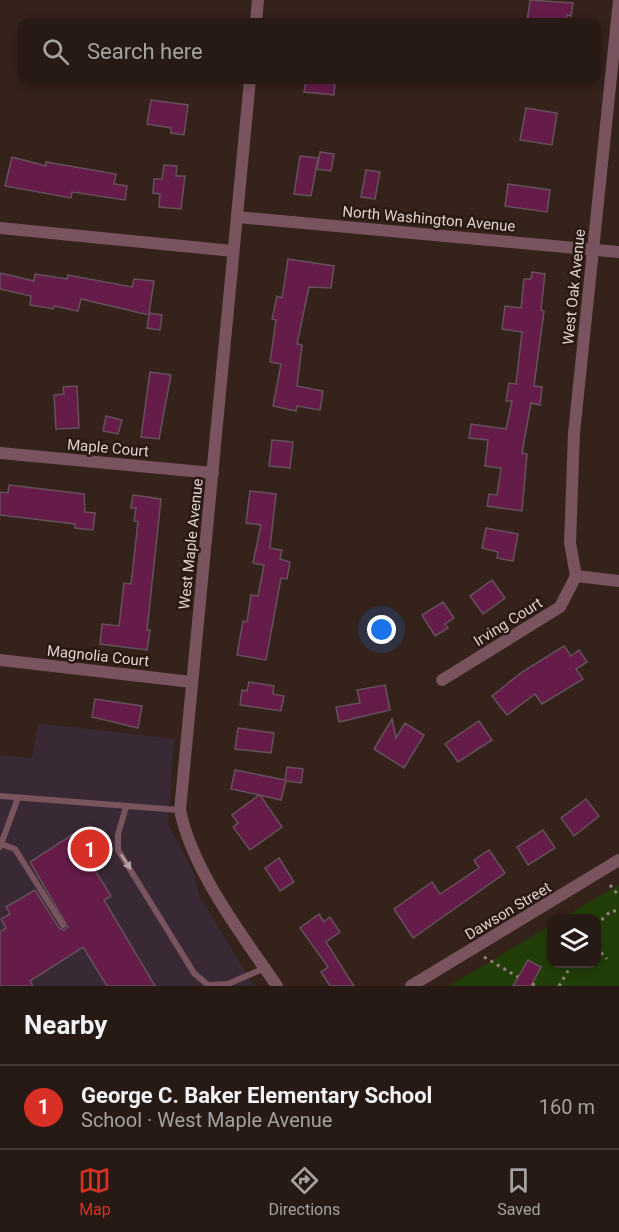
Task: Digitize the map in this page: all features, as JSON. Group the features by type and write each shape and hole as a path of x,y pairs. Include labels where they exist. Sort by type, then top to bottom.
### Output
{"street":[{"path":"256,18 258,0"},
{"name":"West Oak Avenue","path":"576,576 570,543 574,444 619,0"},
{"name":"West Maple Avenue","path":"250,84 180,810 190,844 206,878 277,986"},
{"name":"North Washington Avenue","path":"237,217 619,252"},
{"path":"0,228 233,251"},
{"name":"Maple Court","path":"0,453 213,473"},
{"path":"576,576 619,581"},
{"name":"Irving Court","path":"442,680 560,607 576,576"},
{"name":"Magnolia Court","path":"0,660 192,682"},
{"name":"Dawson Street","path":"411,986 619,860"}],"lane":[{"path":"0,796 180,810"},
{"path":"18,798 1,846 15,849 63,925"},
{"path":"126,807 118,834 118,850 194,973 209,986 228,984 265,968"}],"path":[{"path":"610,885 619,896"},
{"path":"601,921 611,911 619,911"},
{"path":"601,952 607,959"},
{"path":"487,961 518,977"},
{"path":"559,986 569,968"}],"shaded area":[{"path":"38,723 174,739 168,824 194,874 199,895 254,986 0,986 0,755 32,758"}],"green space":[{"path":"619,885 619,986 449,986 547,927 547,968 601,968 601,914 569,914"}],"building":[{"path":"530,0 573,3 571,16 567,15 567,18 528,18"},
{"path":"305,84 335,84 334,95 304,92"},
{"path":"151,100 188,105 184,135 171,133 171,128 147,124"},
{"path":"526,108 557,113 552,145 520,140"},
{"path":"320,152 334,154 331,171 317,169"},
{"path":"300,156 318,158 311,196 294,194"},
{"path":"12,157 46,166 46,162 116,174 114,184 127,186 125,200 72,192 71,198 5,186"},
{"path":"164,165 177,166 176,176 185,176 181,209 159,207 160,194 153,193 154,179 162,179"},
{"path":"366,170 380,172 375,199 361,197"},
{"path":"508,184 550,190 547,212 505,206"},
{"path":"288,259 334,266 331,288 309,287 297,344 302,345 297,386 323,391 320,410 297,406 296,411 273,406 281,364 270,362 276,320 272,319 277,296 282,298"},
{"path":"532,272 545,274 541,310 544,311 534,386 542,387 540,405 531,403 522,453 527,454 522,511 487,506 489,494 497,495 501,468 485,466 488,440 469,438 471,424 506,429 512,401 506,401 509,383 516,384 522,332 502,329 505,306 521,308 524,279 531,279"},
{"path":"0,273 34,281 35,274 67,279 68,275 132,287 134,279 154,281 149,313 162,315 160,330 147,328 149,315 81,299 78,311 54,306 53,309 30,305 31,296 0,289"},
{"path":"150,372 171,375 159,439 141,437"},
{"path":"77,386 79,428 56,429 54,395 64,394 63,387"},
{"path":"106,416 122,420 118,434 103,431"},
{"path":"272,440 293,442 290,468 269,466"},
{"path":"9,485 84,494 85,512 95,513 93,530 75,528 75,524 0,515 0,492 8,493"},
{"path":"250,491 276,494 270,548 282,550 280,559 290,562 287,579 281,578 266,660 237,655 243,621 247,622 251,595 258,596 264,565 253,563 261,525 246,523"},
{"path":"133,495 161,499 147,630 150,630 147,650 100,644 102,624 119,626 124,583 131,584 138,522 134,521 136,508 131,508"},
{"path":"486,528 518,534 513,561 497,558 498,552 482,548"},
{"path":"492,580 505,598 483,614 470,596"},
{"path":"443,602 454,618 445,624 448,628 435,636 422,615"},
{"path":"564,646 571,656 579,650 587,662 576,669 583,679 542,704 535,694 507,715 492,696 522,672"},
{"path":"249,682 274,686 273,694 284,696 281,711 240,705 242,690 247,691"},
{"path":"385,685 390,710 339,722 336,707 360,703 357,690"},
{"path":"95,699 142,706 138,728 92,717"},
{"path":"392,719 396,738 405,723 424,735 404,768 374,749"},
{"path":"479,721 492,740 458,762 445,744"},
{"path":"238,728 274,733 271,753 235,749"},
{"path":"287,767 303,769 301,783 286,781 281,800 260,795 282,827 250,850 233,827 238,823 232,815 259,795 231,789 235,770 285,780"},
{"path":"586,799 599,816 574,836 561,818"},
{"path":"81,829 94,851 86,856 111,896 104,900 155,986 107,986 83,947 30,981 33,986 0,986 0,932 6,928 1,919 10,914 6,907 35,890 59,928 64,930 68,927 30,862"},
{"path":"543,830 555,848 528,865 517,847"},
{"path":"489,850 505,873 413,938 394,909 432,882 440,894 479,868 474,860"},
{"path":"279,858 294,882 280,891 265,868"},
{"path":"319,914 324,922 330,917 340,932 326,942 354,986 330,986 321,972 328,967 300,928"},
{"path":"528,960 541,967 531,986 513,986"}],"place":[{"name":"George C. Baker Elementary School","path":"90,849"}]}
